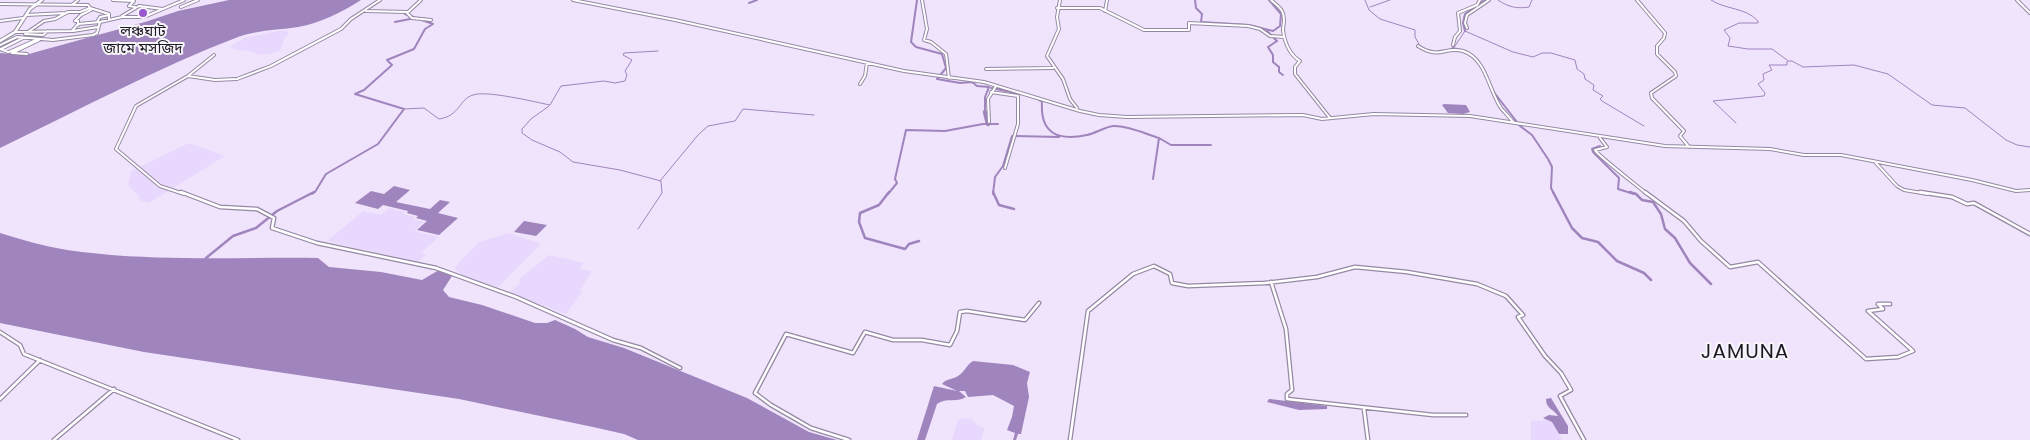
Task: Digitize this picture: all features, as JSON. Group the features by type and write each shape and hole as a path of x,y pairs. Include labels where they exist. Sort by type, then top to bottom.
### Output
{"main road":[{"path":"0,41 15,32 23,18 42,0"}],"street":[{"path":"14,4 20,0"},
{"path":"72,5 78,0"},
{"path":"113,0 134,1 129,6 135,8"},
{"path":"71,32 78,25 121,17 144,17 184,0"},
{"path":"181,7 198,0"},
{"path":"188,76 215,80 237,79 271,66 341,29 351,19 380,0"},
{"path":"365,11 407,12 421,0"},
{"path":"573,0 675,20 810,51 942,78 984,82 1080,111 1114,117 1303,115 1330,119 1374,114 1473,116 1599,137 1689,147 1770,149 1804,155 1841,155 2016,191 2030,190"},
{"path":"922,0 927,29 924,40 946,54 949,78"},
{"path":"1060,0 1056,17 1059,29 1055,33 1050,53 1047,56 1053,68 1065,82 1069,99 1080,111"},
{"path":"1105,11 1107,0"},
{"path":"1272,0 1283,12 1285,22 1283,29 1284,37 1292,56 1300,61 1295,67 1295,74 1330,119"},
{"path":"1453,45 1455,37 1460,31 1458,13 1477,5 1480,0"},
{"path":"1467,28 1465,23 1467,15 1489,0"},
{"path":"1638,0 1665,33 1658,46 1657,54 1675,72 1676,76 1652,92 1652,98 1684,131 1680,135 1689,147"},
{"path":"2017,0 2030,13"},
{"path":"1,2 35,5 88,5 109,15"},
{"path":"121,17 135,8 146,6 165,9"},
{"path":"26,15 80,12 91,8"},
{"path":"78,25 78,21 76,22 80,15 91,8"},
{"path":"1057,8 1100,8 1144,30 1189,30 1189,24 1212,23 1252,27 1270,36 1284,37"},
{"path":"407,12 412,18 431,20"},
{"path":"29,31 44,21 56,19 66,13"},
{"path":"109,15 109,20"},
{"path":"0,48 24,38 60,39 92,35 98,33 100,17 109,15"},
{"path":"0,21 23,18"},
{"path":"15,32 71,32 98,27"},
{"path":"11,52 39,39"},
{"path":"1418,46 1434,54 1457,50 1464,51 1472,56 1483,70 1502,110 1516,124"},
{"path":"0,48 11,52 27,54"},
{"path":"214,55 188,76 136,106 116,149 160,186 220,207 257,209 274,218 272,228 317,243 436,268 516,297 613,340 641,348 680,368"},
{"path":"860,84 865,76 867,63"},
{"path":"986,69 1053,68"},
{"path":"989,122 986,108 990,92 996,86"},
{"path":"990,92 1018,96 1018,124 1005,168"},
{"path":"1599,137 1608,147 1598,148 1595,150 1597,154 1620,170 1684,222 1730,267 1758,262 1866,359 1887,358 1910,354 1913,351 1868,311 1883,309 1878,304 1890,304"},
{"path":"1874,161 1897,186 1904,190 1952,197 1967,204 1974,202 2030,234"},
{"path":"1070,440 1088,311 1133,274 1154,266 1170,274 1172,283 1188,286 1271,282 1316,277 1355,267 1434,276 1477,284 1501,293 1518,307 1523,315 1518,317 1566,381 1571,390 1560,396 1584,440"},
{"path":"1271,282 1286,329 1292,381 1292,390 1287,394 1287,400 1433,415 1466,415"},
{"path":"849,440 811,428 788,413 771,405 755,393 786,334 852,353 865,332 893,340 922,340 950,345 957,331 960,312 967,311 1025,320 1039,303"},
{"path":"0,332 20,346 24,354 114,389 174,416 238,440"},
{"path":"0,399 40,360"},
{"path":"54,440 114,389"},
{"path":"1364,409 1368,440"}],"shaded area":[{"path":"229,0 361,0 339,13 315,23 245,35 208,49 0,148 0,53 26,55 178,11"},
{"path":"287,31 289,34 285,37 280,51 274,53 260,55 230,47 244,38"},
{"path":"1442,105 1466,105 1470,112 1463,114 1448,113"},
{"path":"189,143 225,156 149,203 139,200 139,196 128,186 131,171"},
{"path":"394,186 410,190 396,202 430,209 440,200 450,202 438,213 458,218 439,235 417,230 427,221 416,218 418,216 407,213 408,211 383,205 378,209 355,203 371,191 384,194"},
{"path":"389,208 405,212 403,214 415,217 412,219 424,222 414,231 439,237 421,253 426,255 418,262 327,241 363,211 381,215"},
{"path":"524,221 547,225 536,236 514,232"},
{"path":"0,233 50,247 98,254 161,258 318,258 329,267 381,272 422,280 439,270 452,276 443,290 449,297 482,305 535,323 547,323 555,320 588,337 624,348 747,398 809,432 837,440 638,440 624,434 459,399 144,352 0,323"},
{"path":"509,233 541,244 498,287 468,280 454,268 479,242"},
{"path":"549,255 584,263 579,269 592,271 580,290 582,292 566,314 508,293 520,283 519,279"},
{"path":"973,361 1013,365 1030,372 1027,383 1029,397 1021,434 1018,434 1016,440 1013,440 1015,433 1007,430 1014,406 993,395 968,397 965,391 959,391 966,397 937,404 925,440 917,440 934,386 957,391 942,384 956,377"},
{"path":"1551,398 1568,426 1568,434 1559,434 1552,422 1543,418 1549,415 1558,416 1547,405 1546,399"},
{"path":"1269,399 1327,406 1327,409 1299,410 1267,402"},
{"path":"972,419 978,426 985,428 981,440 952,440 958,420"},
{"path":"1531,421 1551,421 1562,440 1531,440"}],"waterway":[{"path":"749,3 757,0"},
{"path":"917,0 911,42 916,47 942,54 946,68 937,79 960,83 972,82 977,86 989,87 985,97 985,112"},
{"path":"1195,0 1196,8 1202,14 1201,22 1249,25 1273,31 1280,26 1281,14 1269,0"},
{"path":"1365,0 1369,10 1380,19 1415,30 1415,37 1420,46"},
{"path":"1370,7 1390,0"},
{"path":"1465,31 1463,23 1465,14 1485,0"},
{"path":"1498,0 1509,6 1520,8 1529,7 1532,0"},
{"path":"1711,0 1723,6 1747,13 1758,21 1758,23 1739,23 1724,30 1730,38 1728,46 1748,49 1772,49 1787,60"},
{"path":"312,194 326,174 378,144 404,109 355,94 364,90 392,65 387,60 414,49 425,29 433,24 405,14"},
{"path":"395,22 410,19"},
{"path":"1267,31 1277,41 1268,47 1273,55 1273,62 1279,67 1279,72 1283,75"},
{"path":"1449,50 1455,46 1465,31 1513,52 1533,57 1542,53 1551,53 1575,60 1577,69 1584,74 1585,79 1594,85 1593,90 1603,96 1600,99 1602,101 1644,126"},
{"path":"1453,48 1477,60 1490,84"},
{"path":"404,109 424,108 439,119 451,115 468,97 479,94 511,97 550,105 561,86 604,81 615,83 625,81 627,75 625,71 632,60 623,55 624,53 658,51"},
{"path":"1736,123 1713,101 1764,96 1765,93 1758,84 1764,80 1763,74 1772,70 1769,65 1787,65 1787,61 1792,61 1803,67 1854,65 1888,74 1932,105 1965,108 2006,140 2017,145 2030,147"},
{"path":"991,88 1016,93"},
{"path":"1493,91 1520,126 1532,135 1548,159 1552,167 1551,188 1553,192"},
{"path":"1038,99 1042,102 1044,122 1053,133 1059,136 1077,137 1118,126 1159,138"},
{"path":"549,106 531,119 522,129 522,133 532,140 560,152 573,162 620,170 660,181"},
{"path":"660,181 698,135 708,126 735,121 743,109 814,115"},
{"path":"985,112 988,124"},
{"path":"888,194 897,183 895,179 906,130 945,131 983,124 998,124"},
{"path":"993,192 995,177 1003,166 1012,136 1059,137"},
{"path":"1153,179 1159,138"},
{"path":"1159,138 1171,145 1211,145"},
{"path":"1600,146 1592,149 1593,152 1619,178 1618,189 1634,194"},
{"path":"638,229 662,193 660,181"},
{"path":"206,258 233,236 256,228 277,211 314,192"},
{"path":"889,192 879,205 860,213 859,222 865,238 905,249 909,244 919,241"},
{"path":"993,192 999,205 1014,209"},
{"path":"1553,192 1572,228 1582,238 1598,242 1617,261 1644,273 1651,280"},
{"path":"1630,192 1636,194 1642,200 1653,202 1661,214 1665,229 1675,238 1690,263 1711,284"}],"place":[{"name":"লঞ্চঘাট জামে মসজিদ","path":"143,13"}],"district":[{"name":"JAMUNA","path":"1745,351"}]}
